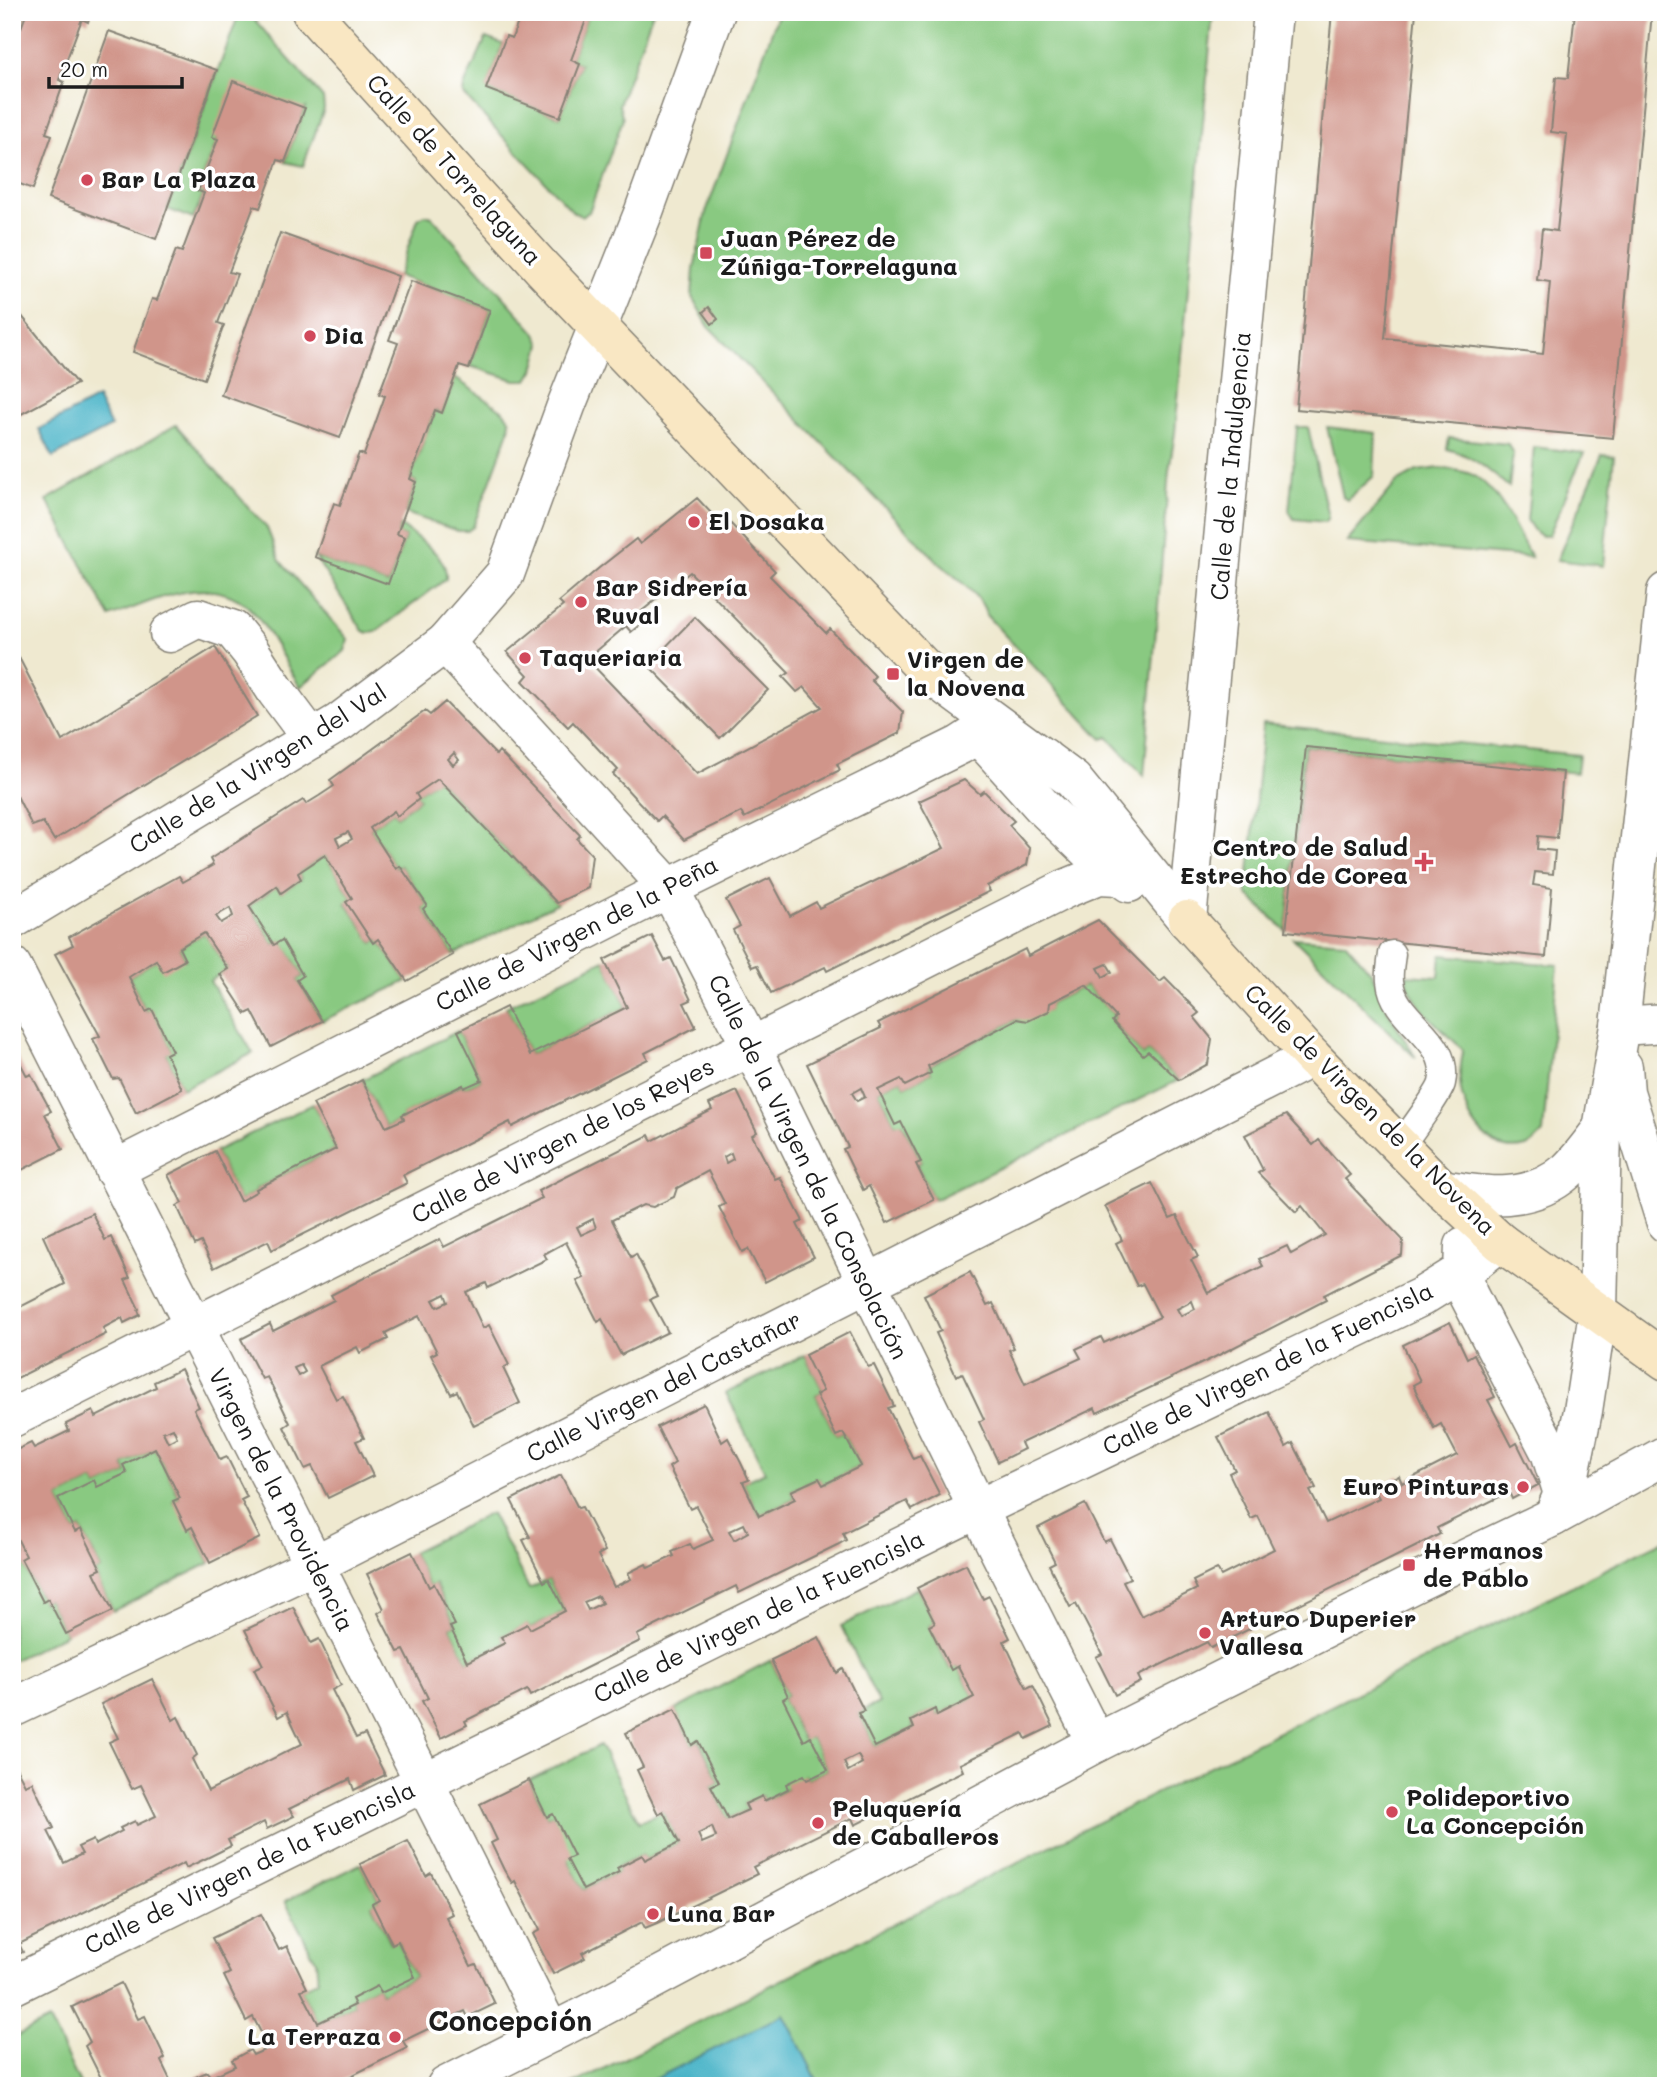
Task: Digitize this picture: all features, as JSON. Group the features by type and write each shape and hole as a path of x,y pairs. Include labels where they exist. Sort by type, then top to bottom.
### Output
{"street":[{"name":"Calle de Torrelaguna","path":"311,12 598,326"},
{"name":"Calle de la Virgen del Val","path":"12,920 350,715 445,643 505,575 644,211 716,12"},
{"name":"Calle de la Indulgencia","path":"1187,920 1273,12"},
{"name":"Calle de Virgen de la Novena","path":"598,326 932,676 977,734 1042,806 1118,876 1187,920"},
{"path":"1558,1506 1569,1479 1583,1411 1598,1312 1602,1129 1620,1026 1659,712 1666,592"},
{"path":"169,633 198,618 233,630 312,739"},
{"name":"Calle de la Virgen de la Consolación","path":"445,643 669,888 751,1046 1096,1743"},
{"name":"Calle de Virgen de la Novena","path":"932,676 1073,780 1187,920 1312,1057 1450,1196 1500,1242 1666,1361"},
{"path":"977,734 984,731 993,733 1022,750 1043,757"},
{"name":"Calle de Virgen de la Peña","path":"114,1170 977,734"},
{"name":"Calle de Virgen de los Reyes","path":"12,1418 1085,880 1099,875 1118,876"},
{"name":"Virgen de la Providencia","path":"12,966 551,2033"},
{"path":"1620,1026 1666,1023"},
{"path":"1620,1026 1625,1092 1666,1223"},
{"name":"Calle Virgen del Castañar","path":"12,1708 314,1565 1312,1057"},
{"path":"1558,1506 1550,1452 1468,1294 1464,1271 1464,1238 1450,1196 1512,1196 1547,1186 1568,1170 1602,1129"},
{"name":"Calle de Virgen de la Fuencisla","path":"12,1986 978,1509 1421,1297 1464,1271 1500,1242"},
{"path":"446,2086 551,2033 1096,1743 1391,1595 1558,1506 1666,1455"}],"lane":[{"path":"1392,954 1390,983 1398,1004 1437,1048 1442,1065 1442,1085 1400,1146"}],"green space":[{"path":"12,12 27,12 21,30 12,27"},
{"path":"589,12 653,12 619,105 623,119 589,212 582,216 574,213 463,94 464,86 486,38 503,44 487,89 560,117 580,64 571,60"},
{"path":"779,12 1213,12 1175,433 1169,471 1144,776 1108,737 1102,739 986,615 974,594 939,563 709,327 692,297 694,269 706,212"},
{"path":"244,14 254,19 323,98 324,109 303,166 285,162 305,108 218,139 198,190 204,193 193,219 167,209 237,19"},
{"path":"425,215 432,217 535,332 541,344 534,370 528,380 515,380 470,366 490,310 398,276 418,219"},
{"path":"455,378 502,410 510,420 509,431 473,527 467,531 458,531 405,513 416,482 410,479 435,410 442,413"},
{"path":"176,425 267,528 280,561 348,639 345,651 300,687 261,621 239,600 222,593 204,590 165,596 110,617 47,500"},
{"path":"1297,427 1308,427 1328,517 1325,522 1294,519 1289,511"},
{"path":"1327,427 1376,433 1374,476 1347,500 1343,497"},
{"path":"1449,438 1508,444 1513,454 1509,487 1473,459 1447,449"},
{"path":"1534,447 1584,453 1549,535 1545,536 1536,532 1527,520"},
{"path":"1602,455 1614,456 1603,566 1557,560"},
{"path":"1440,468 1470,474 1487,485 1502,504 1531,557 1347,542 1397,482 1417,471"},
{"path":"400,525 437,555 446,570 446,579 376,632 369,633 363,631 315,557 388,584 405,537 397,534"},
{"path":"1263,724 1579,755 1577,773 1305,746 1286,931 1247,894"},
{"path":"438,779 557,903 453,955 423,909 427,905 400,866 396,869 370,828 394,811 397,816 419,799 416,794"},
{"path":"325,855 352,898 346,903 373,943 378,939 407,981 322,1021 297,980 303,976 282,941 274,945 249,906 277,886 281,892 301,879 298,873"},
{"path":"204,933 228,969 210,981 253,1053 182,1089 166,1054 171,1050 152,1010 146,1012 129,977 156,960 185,960 179,948"},
{"path":"1293,938 1345,942 1372,973 1388,1011 1416,1058"},
{"path":"1441,955 1558,965 1543,1133 1526,1147 1512,1149 1500,1146 1489,1140 1472,1120 1462,1095 1460,1078 1463,1050 1428,1016 1409,986 1406,975 1439,977"},
{"path":"604,960 627,1007 530,1055 506,1007"},
{"path":"1086,985 1116,1017 1112,1021 1143,1055 1148,1051 1179,1080 934,1200 916,1164 921,1162 902,1123 895,1125 878,1090 901,1079 905,1086 931,1073 928,1066 1017,1019 1048,1011 1050,1003"},
{"path":"458,1031 482,1080 464,1088 462,1085 403,1115 404,1119 386,1127 362,1080"},
{"path":"313,1104 336,1149 256,1189 257,1191 240,1201 215,1151"},
{"path":"805,1355 823,1391 816,1395 836,1436 843,1433 861,1466 823,1485 818,1478 791,1491 795,1499 759,1516 743,1482 765,1472 726,1393"},
{"path":"155,1448 180,1498 173,1501 192,1527 210,1563 113,1611 94,1572 101,1569 81,1529 75,1532 58,1498 94,1480 97,1487 127,1473 123,1465"},
{"path":"491,1513 529,1589 549,1579 565,1611 530,1629 527,1625 502,1636 505,1643 467,1662 450,1627 455,1625 435,1584 429,1587 412,1552"},
{"path":"12,1528 26,1556 21,1559 43,1602 48,1599 66,1634 12,1661"},
{"name":"Polideportivo La Concepción","path":"1666,1539 1666,2086 569,2086"},
{"path":"917,1588 935,1623 929,1626 950,1669 958,1666 974,1697 937,1716 934,1710 911,1721 914,1728 875,1747 858,1713 879,1703 841,1626"},
{"path":"771,1660 788,1696 783,1699 803,1740 811,1737 828,1770 807,1780 804,1775 788,1789 764,1801 762,1796 745,1804 748,1810 728,1819 711,1786 719,1782 699,1741 692,1745 675,1710"},
{"path":"600,1745 639,1822 663,1811 679,1843 645,1860 642,1855 617,1867 619,1872 583,1890 567,1859 553,1814 547,1817 529,1780"},
{"path":"360,1864 379,1900 372,1905 391,1943 398,1941 415,1977 381,1993 377,1986 352,1999 355,2005 318,2023 301,1990 318,1980 316,1961 285,1901"},
{"path":"49,2020 81,2086 12,2086 12,2038"}],"water":[{"path":"97,398 111,427 53,457 39,429"},
{"path":"784,2014 820,2086 641,2086"}],"building":[{"path":"27,12 91,12 88,22 82,19 59,80 64,82 46,133 52,135 33,189 12,181 12,52"},
{"path":"522,12 589,12 571,60 580,64 560,117 486,89 506,36 512,38"},
{"path":"1332,12 1416,12 1385,338 1543,354 1550,282 1537,280 1542,229 1557,231 1567,134 1551,132 1556,77 1568,78 1575,12 1652,12 1613,438 1296,409"},
{"path":"109,31 217,70 156,239 48,199"},
{"path":"233,81 305,108 285,162 278,160 260,208 254,206 229,272 237,274 218,323 224,325 204,379 133,352 152,299 157,300 176,250 182,252 204,193 198,191 218,139 212,137"},
{"name":"Dia","path":"280,233 398,276 340,438 221,395"},
{"path":"411,281 490,310 469,369 459,366 442,413 435,410 410,479 416,482 397,534 405,537 388,584 315,557 334,503 340,505 359,453 364,455 385,396 379,394 398,343 389,340"},
{"path":"12,304 77,384 12,419"},
{"path":"709,307 718,319 712,324 703,312"},
{"path":"697,498 726,529 731,524 775,571 770,576 826,633 830,629 875,676 871,680 903,712 900,733 837,764 840,770 744,818 741,812 684,840 662,816 657,821 613,774 618,770 573,722 568,727 523,681 528,675 507,652 563,606 559,602 599,568 636,539 640,544","holes":["690,572 789,673 783,677 797,692 804,687 822,707 697,774 587,659 626,626 631,632 648,618 642,611"]},
{"path":"695,617 768,690 720,738 648,665"},
{"path":"12,644 62,741 215,647 257,716 54,840 43,822 32,826 17,796 12,799"},
{"path":"445,702 496,755 499,751 580,835 577,839 592,855 588,888 557,903 438,779 416,794 419,799 397,816 394,811 370,828 396,869 400,866 427,905 423,909 453,955 407,981 378,939 373,943 346,902 352,898 325,855 298,873 301,879 281,893 277,886 249,906 274,945 282,940 303,976 297,980 322,1021 271,1047 252,1011 246,1014 220,974 228,969 204,933 179,948 185,960 163,972 156,960 129,977 146,1012 152,1009 172,1051 166,1054 182,1089 136,1113 119,1078 113,1079 93,1039 100,1036 55,954 73,945 69,937 179,876 183,882 213,865 210,859 303,800 306,804 319,796 334,786 330,780 425,711 430,715","holes":["454,753 459,760 453,765 448,759","348,832 352,839 340,846 336,838","230,908 233,916 221,923 216,916"]},
{"name":"Centro de Salud Estrecho de Corea","path":"1306,747 1563,772 1557,838 1538,836 1537,849 1555,851 1553,874 1535,872 1533,885 1552,888 1546,957 1286,931"},
{"path":"964,780 980,794 984,791 1014,821 1009,825 1030,849 1027,865 987,886 990,891 827,971 825,967 771,993 757,965 752,967 733,930 740,926 726,900 770,878 790,916 816,902 819,908 944,848 919,801"},
{"path":"1098,920 1160,982 1165,978 1199,1013 1194,1017 1212,1039 1208,1064 1179,1080 1148,1051 1143,1055 1112,1021 1116,1017 1086,985 1050,1003 1049,1011 1028,1021 1017,1019 928,1066 931,1073 905,1086 901,1079 878,1090 895,1125 901,1122 921,1162 916,1164 934,1200 887,1223 869,1186 863,1190 843,1149 848,1147 807,1064 881,1028 878,1023 1025,949 1028,956","holes":["1107,964 1112,972 1103,977 1098,968","861,1088 865,1097 857,1101 852,1093"]},
{"path":"652,936 665,961 671,958 691,1000 684,1003 696,1027 645,1053 648,1059 512,1127 510,1122 403,1175 407,1183 272,1250 268,1241 214,1268 201,1242 195,1245 177,1206 182,1203 168,1175 215,1151 240,1201 257,1191 256,1189 336,1149 313,1104 362,1080 386,1127 404,1119 402,1115 463,1085 464,1088 482,1080 458,1031 506,1007 530,1055 627,1007 604,960"},
{"path":"12,1047 27,1076 31,1074 51,1111 45,1114 63,1149 14,1174"},
{"path":"737,1091 757,1132 752,1135 775,1179 780,1177 803,1221 797,1224 814,1257 765,1282 748,1249 742,1252 719,1207 725,1204 708,1171 677,1188 674,1197 653,1207 643,1205 612,1220 631,1257 636,1254 657,1296 650,1299 668,1332 621,1355 602,1319 598,1322 577,1281 584,1278 566,1242 544,1254 547,1259 488,1288 486,1283 466,1292 483,1328 489,1325 509,1365 503,1368 520,1403 474,1426 457,1391 451,1394 431,1355 437,1352 419,1316 385,1333 388,1339 360,1353 357,1347 319,1366 336,1399 343,1396 364,1438 356,1441 373,1476 328,1498 312,1466 305,1469 284,1427 290,1423 273,1388 267,1377 262,1379 241,1339 270,1324 273,1331 334,1300 331,1295 440,1239 444,1247 542,1198 538,1191 649,1135 652,1141 712,1110 709,1104","holes":["731,1153 733,1159 726,1163 724,1157","593,1219 596,1228 581,1235 577,1227","445,1294 448,1302 437,1307 433,1300","301,1365 305,1372 298,1376 294,1368"]},
{"path":"1286,1115 1313,1145 1319,1140 1350,1175 1345,1179 1403,1240 1402,1255 1324,1295 1326,1300 1211,1359 1097,1413 1095,1408 1021,1443 1024,1449 998,1462 979,1422 984,1419 962,1373 956,1376 936,1333 941,1331 924,1295 970,1272 987,1306 993,1303 1014,1348 1009,1350 1025,1384 1081,1358 1076,1349 1101,1337 1104,1343 1160,1317 1143,1284 1137,1286 1116,1243 1122,1240 1105,1206 1152,1183 1170,1219 1177,1216 1198,1257 1191,1260 1208,1293 1263,1266 1259,1259 1287,1246 1291,1254 1325,1235 1302,1206 1296,1212 1258,1173 1263,1170 1245,1135","holes":["1192,1301 1195,1309 1181,1316 1177,1309"]},
{"path":"92,1213 105,1240 111,1237 130,1278 125,1280 140,1315 124,1323 122,1318 103,1328 106,1334 17,1378 12,1372 12,1311 65,1284 43,1236"},
{"path":"1450,1322 1467,1358 1474,1354 1495,1397 1488,1400 1512,1446 1517,1443 1538,1485 1512,1499 1509,1492 1437,1528 1440,1534 1419,1545 1211,1648 1207,1642 1138,1676 1141,1682 1115,1695 1096,1657 1102,1654 1076,1604 1070,1607 1049,1565 1055,1562 1038,1528 1085,1504 1104,1542 1110,1539 1130,1578 1123,1581 1141,1616 1197,1589 1193,1581 1217,1569 1221,1576 1274,1549 1258,1516 1251,1519 1229,1473 1235,1470 1218,1437 1269,1412 1286,1447 1293,1443 1316,1488 1310,1491 1326,1523 1379,1498 1374,1489 1399,1476 1402,1483 1457,1455 1441,1424 1434,1428 1413,1385 1420,1381 1403,1345"},
{"path":"850,1332 868,1367 874,1365 894,1406 888,1408 913,1459 920,1456 940,1495 912,1510 907,1501 843,1533 846,1540 837,1545 739,1593 736,1586 637,1635 640,1641 530,1696 527,1690 465,1721 467,1725 441,1738 422,1701 428,1698 404,1650 398,1652 378,1613 384,1609 367,1574 412,1552 429,1587 434,1584 455,1625 450,1627 467,1662 505,1643 501,1637 527,1624 530,1629 565,1611 549,1579 544,1582 523,1540 530,1537 511,1500 561,1475 578,1508 582,1507 605,1551 598,1555 614,1587 631,1579 628,1573 646,1564 648,1568 674,1556 672,1552 690,1544 693,1549 713,1540 696,1506 690,1509 669,1467 675,1463 657,1427 704,1404 722,1442 728,1438 741,1463 749,1480 743,1482 759,1516 795,1499 791,1491 819,1478 823,1485 861,1466 843,1433 836,1436 816,1395 823,1391 805,1355","holes":["744,1524 748,1532 734,1540 729,1531","598,1596 602,1603 588,1610 584,1602"]},
{"path":"181,1369 199,1407 194,1409 220,1460 227,1457 247,1497 241,1500 260,1538 210,1563 192,1527 187,1530 173,1501 180,1498 155,1448 123,1465 127,1473 97,1487 94,1480 58,1498 75,1532 81,1529 101,1569 94,1572 113,1611 66,1634 48,1599 43,1602 21,1559 26,1556 12,1528 12,1452 31,1443 34,1448 69,1431 66,1424 93,1411 96,1417 156,1387 154,1382","holes":["173,1428 177,1437 168,1442 163,1432"]},
{"path":"966,1564 983,1599 989,1596 1010,1638 1004,1641 1020,1675 1027,1688 1033,1685 1053,1726 1026,1739 1023,1733 960,1764 963,1771 855,1825 852,1818 753,1867 757,1874 657,1923 645,1928 642,1922 582,1953 585,1958 553,1974 533,1934 540,1930 515,1881 512,1883 491,1843 497,1840 480,1804 529,1780 547,1817 553,1814 574,1856 567,1859 583,1890 619,1872 617,1868 642,1855 645,1860 679,1843 663,1811 658,1814 637,1770 643,1767 626,1733 675,1709 692,1745 698,1741 719,1782 711,1786 728,1819 748,1810 745,1804 762,1796 764,1801 788,1789 786,1784 804,1775 807,1780 828,1770 811,1737 804,1741 783,1699 788,1696 771,1660 819,1637 837,1673 843,1669 864,1711 858,1713 875,1747 914,1728 911,1721 935,1709 937,1716 974,1697 958,1666 951,1670 929,1626 935,1623 917,1588","holes":["858,1755 862,1763 848,1771 844,1762","712,1827 716,1837 702,1843 698,1834"]},
{"path":"293,1607 311,1643 319,1639 341,1685 332,1690 356,1738 365,1734 385,1775 354,1790 350,1779 289,1809 294,1816 267,1829 264,1822 228,1840 231,1846 207,1858 186,1868 184,1863 19,1944 23,1952 12,1957 12,1760 25,1785 32,1782 54,1828 48,1831 64,1863 82,1854 78,1847 93,1840 95,1845 122,1831 120,1828 135,1821 137,1825 156,1816 141,1785 132,1789 109,1742 118,1738 101,1704 152,1679 173,1720 178,1717 197,1755 192,1759 208,1791 302,1744 287,1712 278,1717 254,1669 263,1665 245,1630"},
{"path":"408,1841 426,1876 431,1873 452,1914 446,1917 471,1966 476,1964 495,2004 468,2017 465,2011 403,2041 407,2048 331,2086 195,2086 191,2079 207,2072 211,2077 235,2066 232,2060 250,2050 253,2055 269,2048 253,2017 246,2021 224,1976 230,1973 212,1938 261,1914 279,1950 287,1946 307,1988 301,1990 318,2023 355,2005 352,1999 377,1986 381,1993 415,1977 398,1941 392,1944 372,1904 379,1900 360,1864"},
{"path":"121,1983 138,2019 145,2016 165,2058 161,2061 173,2086 105,2086 85,2046 90,2042 72,2007"}],"place":[{"name":"Bar La Plaza","path":"87,180"},
{"name":"Juan Pérez de Zúñiga-Torrelaguna","path":"706,253"},
{"name":"Dia","path":"310,336"},
{"name":"El Dosaka","path":"694,522"},
{"name":"Bar Sidrería Ruval","path":"581,602"},
{"name":"Taqueriaria","path":"525,658"},
{"name":"Virgen de la Novena","path":"893,674"},
{"name":"Centro de Salud Estrecho de Corea","path":"1424,862"},
{"name":"Euro Pinturas","path":"1523,1487"},
{"name":"Hermanos de Pablo","path":"1409,1565"},
{"name":"Arturo Duperier Vallesa","path":"1205,1633"},
{"name":"Polideportivo La Concepción","path":"1392,1812"},
{"name":"Peluquería de Caballeros","path":"818,1823"},
{"name":"Luna Bar","path":"653,1914"},
{"name":"La Terraza","path":"395,2037"}],"district":[{"name":"Concepción","path":"510,2021"}]}
